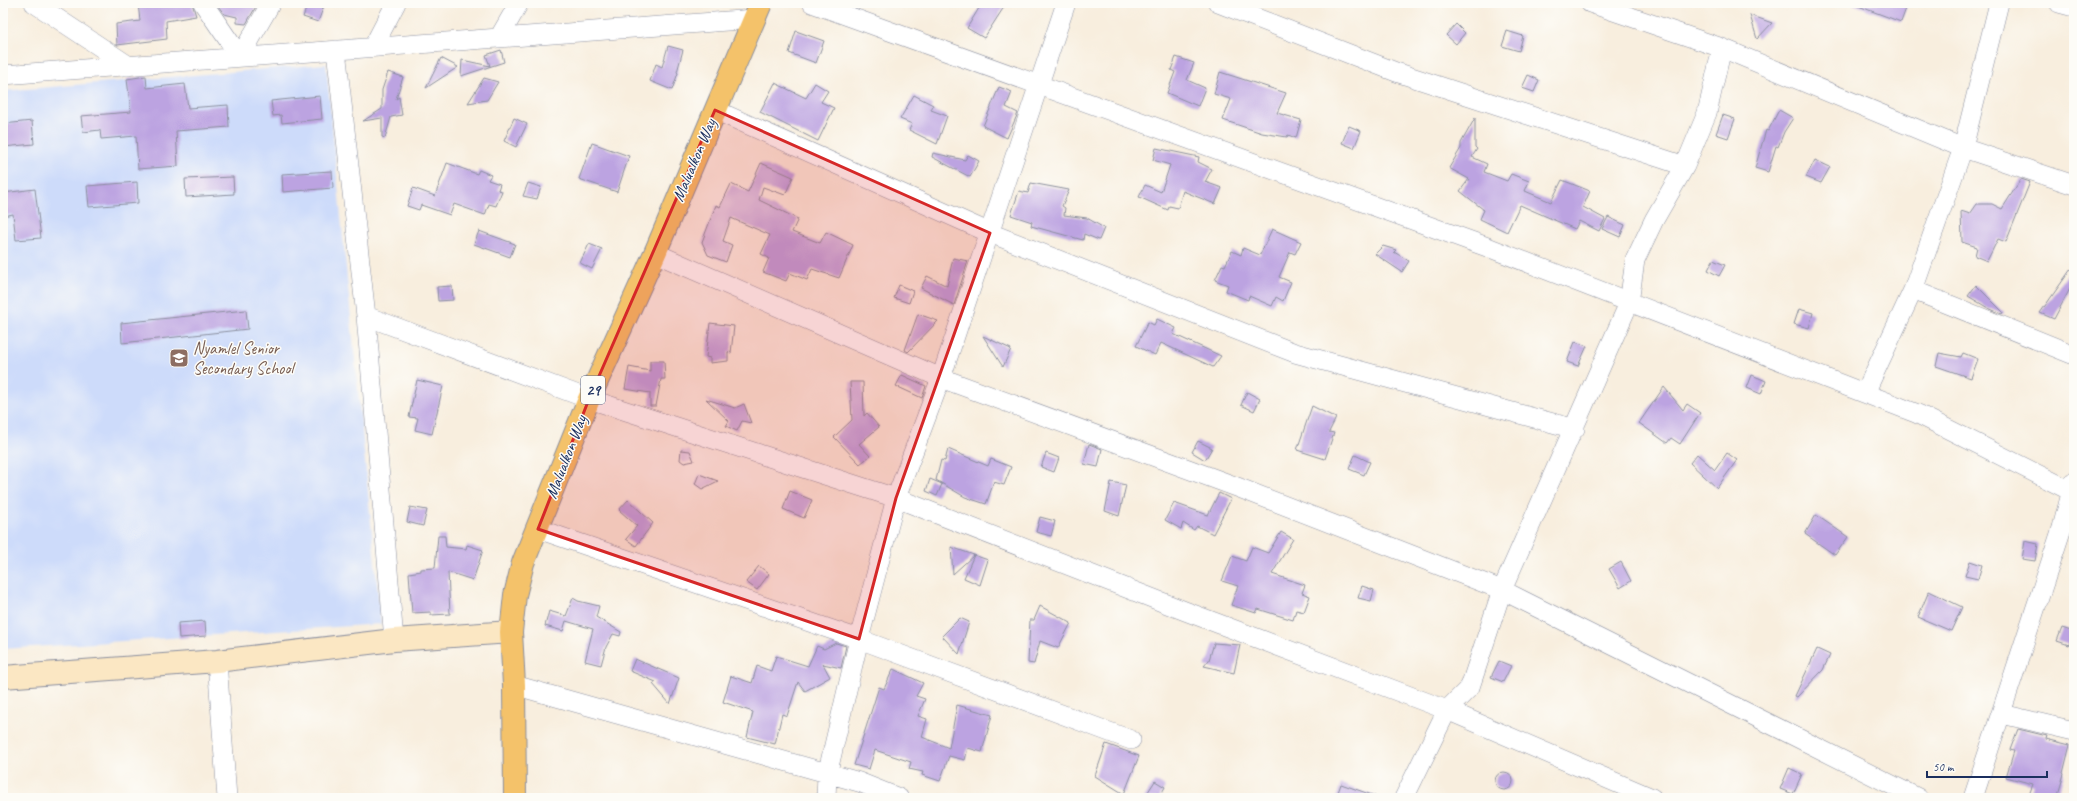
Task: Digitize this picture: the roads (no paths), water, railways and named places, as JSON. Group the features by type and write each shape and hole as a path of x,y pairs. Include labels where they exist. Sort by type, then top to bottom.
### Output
{"main road":[{"name":"Malualkon Way","path":"515,798 514,685 511,632 515,595 523,564 589,399 655,252 757,11"},
{"path":"3,677 217,661 394,640 511,632"}],"street":[{"path":"34,3 129,66"},
{"path":"203,3 240,57"},
{"path":"240,57 271,3"},
{"path":"373,47 396,3"},
{"path":"500,36 519,3"},
{"path":"812,3 1490,248 1918,414 2072,487 2068,530 1973,798"},
{"path":"826,798 827,775 859,639 896,498 941,378 1066,3"},
{"path":"1218,3 1396,72 1685,166"},
{"path":"1590,3 1722,48 1963,148 2074,185"},
{"path":"1865,393 1913,290 1963,148 1999,3"},
{"path":"2059,3 2074,7"},
{"path":"3,75 373,47 757,11"},
{"path":"1404,798 1447,710 1470,687 1502,590 1629,303 1635,260 1654,220 1685,166 1707,113 1722,48"},
{"path":"336,50 366,316 394,640"},
{"path":"715,110 990,232 1295,353 1574,429"},
{"path":"655,252 941,378 1230,484 1502,590 1918,798"},
{"path":"1913,290 2074,355"},
{"path":"366,316 589,399 896,498 1185,611 1447,710 1652,798"},
{"path":"538,529 859,639 1130,740"},
{"path":"217,661 227,798"},
{"path":"514,685 827,775 859,782 899,798"},
{"path":"2002,714 2074,731"}],"place":[{"name":"Nyamlel Senior Secondary School","path":"179,358"}]}
